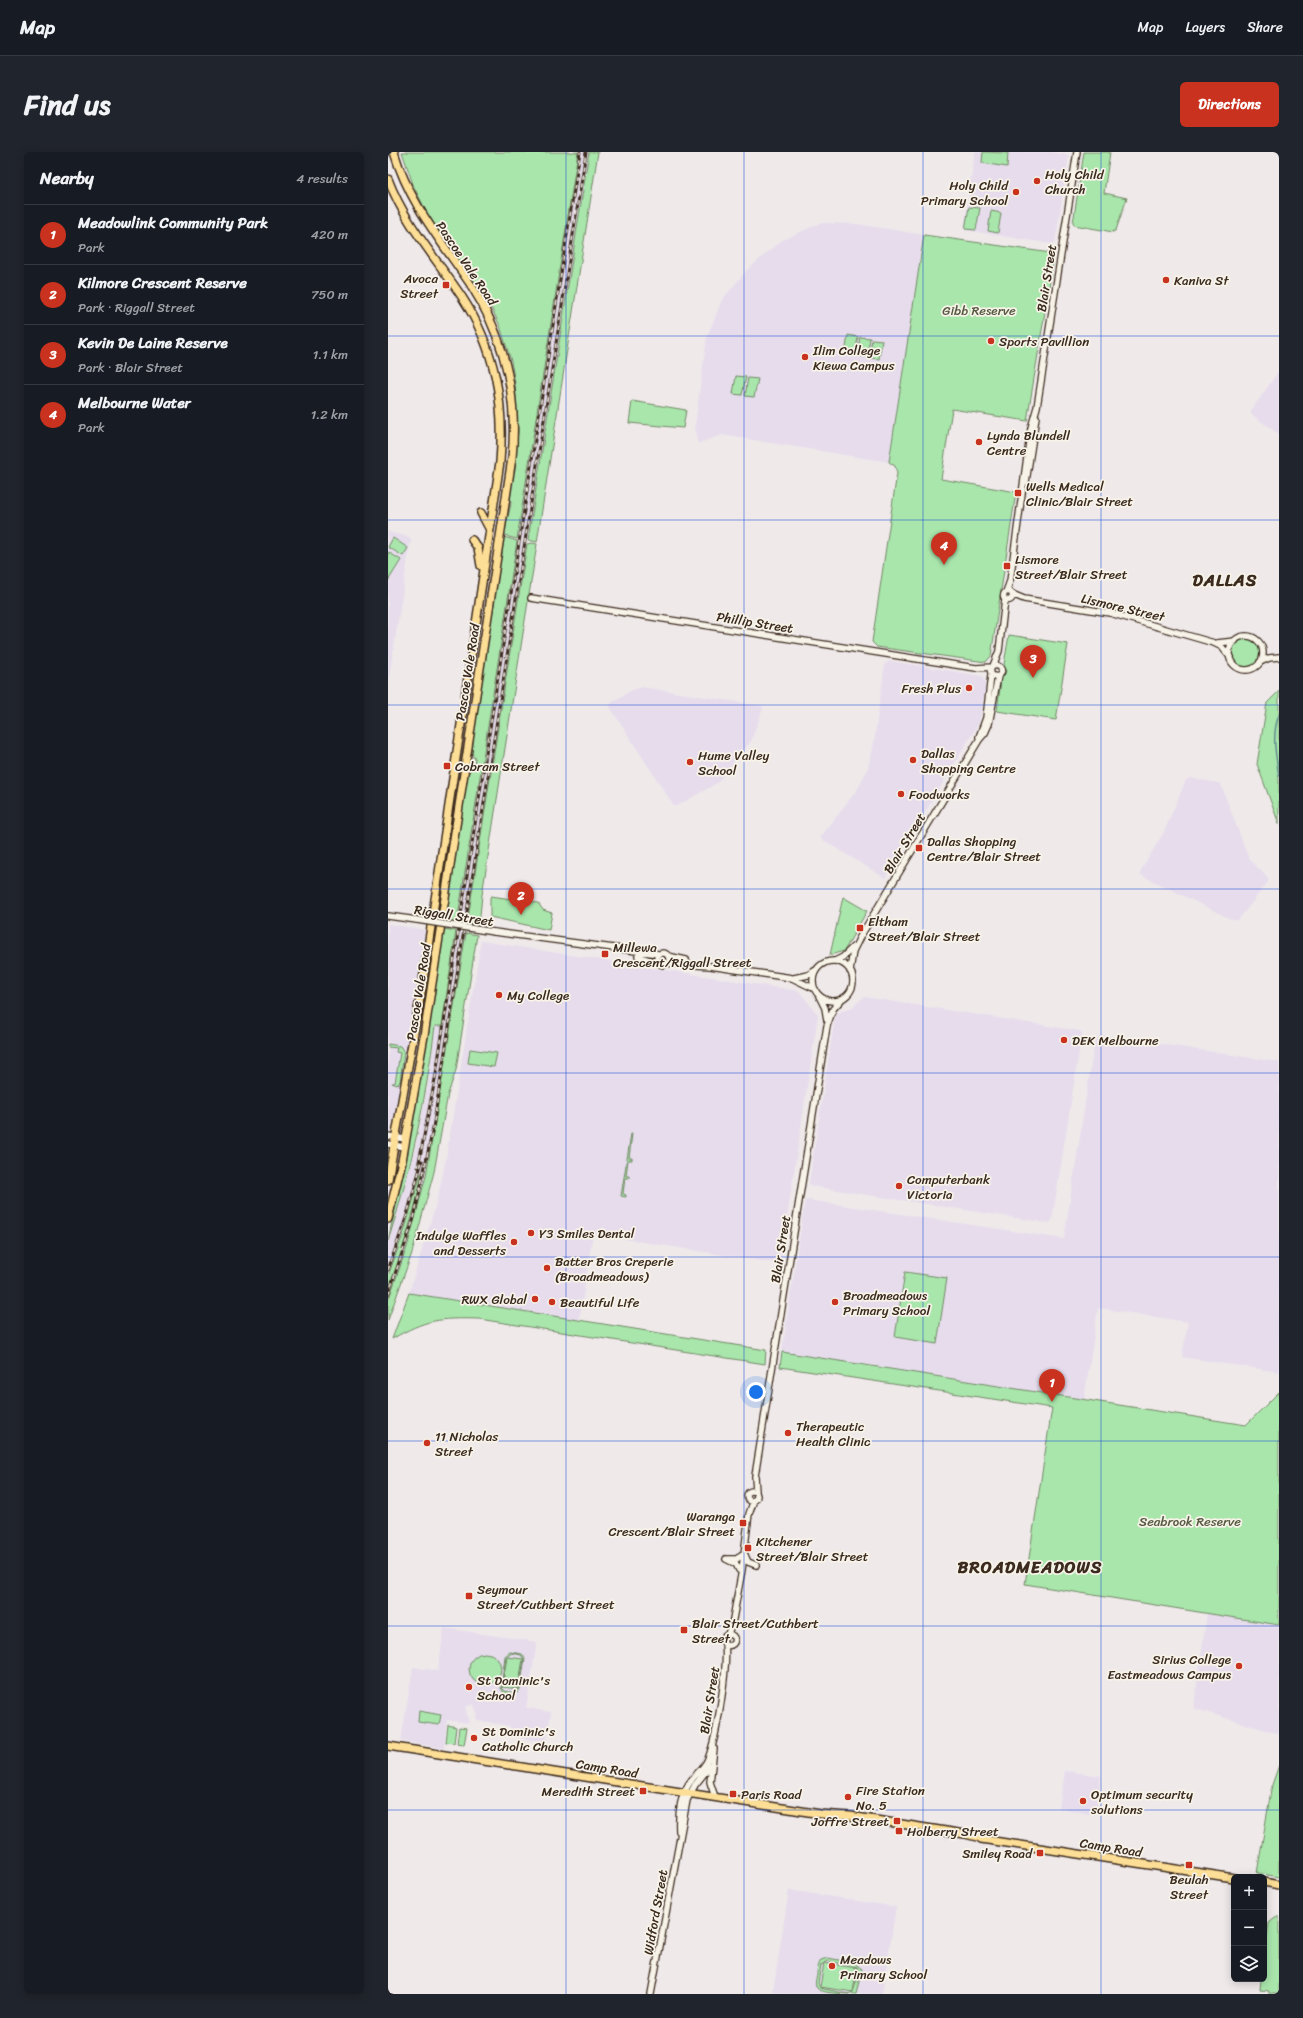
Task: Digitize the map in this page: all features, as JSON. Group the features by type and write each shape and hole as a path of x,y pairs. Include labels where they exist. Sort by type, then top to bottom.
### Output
{"main road":[{"name":"Pascoe Vale Road","path":"388,1219 406,1139 424,1036 512,458 514,428 513,400 504,356 488,314 474,290 418,208 403,178 394,152"},
{"name":"Pascoe Vale Road","path":"388,179 396,199 412,228 471,312 491,357 499,389 502,422 500,462 482,574 438,877 396,1137 392,1145 388,1180"},
{"path":"481,513 489,528"},
{"path":"472,540 478,548 482,574"},
{"path":"438,877 445,856 450,822 453,820 457,821"},
{"path":"411,1046 424,1036"},
{"name":"Camp Road","path":"388,1746 822,1814 861,1822 965,1838 985,1839 1231,1878"},
{"path":"1267,1883 1279,1885"}],"street":[{"name":"Blair Street","path":"979,740 986,718 993,670 999,651 1005,612 1009,597 1023,493 1031,459 1037,407 1077,152"},
{"name":"Lismore Street","path":"1009,597 1115,614 1214,643 1222,646 1230,657"},
{"name":"Phillip Street","path":"531,598 993,670 998,676"},
{"path":"1262,647 1263,655 1255,668 1245,670 1236,666 1230,657 1231,648 1235,641 1242,637 1257,640 1269,653 1279,657"},
{"name":"Lismore Street","path":"1214,643 1223,644 1235,641"},
{"path":"1260,662 1269,658 1279,657"},
{"name":"Blair Street","path":"850,971 853,950 860,937 979,740 985,733 989,724 998,676 1001,672 993,670"},
{"name":"Riggall Street","path":"388,916 565,943 659,954"},
{"name":"Blair Street","path":"835,961 850,950 860,937"},
{"name":"Riggall Street","path":"565,943 580,947 644,957 658,963"},
{"path":"710,966 668,956 665,953 659,954 657,958 658,963 663,965 668,963 710,966 792,978 808,975 828,962 835,961 841,963 850,971 853,977 852,988 842,999 830,1001 792,978"},
{"path":"668,956 668,963"},
{"path":"816,992 814,976 817,970"},
{"name":"Blair Street","path":"816,992 825,1008 827,1026"},
{"name":"Blair Street","path":"743,1555 751,1499 747,1494 753,1492 827,1026 833,1009 842,999"},
{"path":"388,1136 406,1139"},
{"path":"392,1145 404,1147"},
{"path":"732,1645 725,1644 724,1639 731,1635 743,1555"},
{"path":"740,1570 746,1566 756,1565 748,1562 743,1555"},
{"path":"740,1570 736,1564 726,1559 737,1559 743,1555"},
{"name":"Blair Street","path":"726,1660 735,1641 731,1635"},
{"name":"Blair Street","path":"715,1797 710,1787 711,1764 726,1660 725,1644"},
{"name":"Blair Street","path":"687,1793 689,1783 706,1763 713,1743"},
{"path":"687,1793 711,1764"},
{"name":"Widford Street","path":"651,1994 654,1991 687,1793"}],"shaded area":[{"path":"578,152 589,152 528,540 517,539"},
{"name":"Holy Child Primary School","path":"975,152 1051,152 1069,155 1055,242 1053,244 964,230"},
{"name":"Ilim College Kiewa Campus","path":"820,223 857,224 924,235 889,462 722,435 699,443 697,442 695,426 707,337 722,300 748,269 781,241"},
{"path":"1279,371 1279,434 1251,414 1251,411"},
{"path":"388,532 409,537 411,539 388,683"},
{"path":"517,541 527,544 467,924 457,923"},
{"name":"Dallas Shopping Centre","path":"890,661 981,676 986,683 979,723 885,878 820,838 857,790 867,771 873,749 885,664"},
{"name":"Hume Valley School","path":"642,687 762,706 763,708 751,741 717,783 677,806 674,806 610,707 611,703 632,690"},
{"path":"1190,778 1218,783 1221,785 1249,859 1268,878 1268,882 1238,920 1233,920 1141,875 1140,872 1164,832 1186,780"},
{"path":"388,924 425,930 405,1062 390,1132 388,1132"},
{"path":"456,931 466,933 436,1125 416,1219 388,1301 388,1290 420,1189 421,1173 404,1232 388,1276 388,1241 416,1145 428,1083 435,1026 442,1026"},
{"path":"481,941 799,991 818,1015 780,1264 593,1234 579,1320 409,1293 438,1197 446,1159"},
{"path":"864,997 1080,1031 1082,1033 1052,1220 1049,1223 811,1186 809,1183 835,1018 838,1013 851,1008"},
{"path":"1101,1035 1279,1062 1279,1372 1182,1357 1188,1322 1098,1308 1084,1400 782,1352 805,1201 808,1200 1064,1239 1095,1040"},
{"name":"Sirius College Eastmeadows Campus","path":"1207,1613 1279,1626 1279,1734 1196,1709 1194,1706"},
{"name":"St Dominic's School","path":"444,1628 537,1642 526,1708 551,1712 546,1742 521,1738 510,1732 510,1726 477,1720 476,1715 478,1714 473,1704 465,1707 469,1723 447,1720 444,1748 401,1741 413,1667 438,1671"},
{"path":"1065,1771 1101,1776 1095,1815 1059,1808"},
{"name":"Meadows Primary School","path":"789,1890 896,1907 882,1994 789,1994 773,1992"}],"green space":[{"path":"402,152 578,152 517,539 504,534 511,504 510,491 518,432 515,383 511,361 500,326 492,309 429,217 414,187"},
{"path":"589,152 598,152 537,542 528,540"},
{"path":"983,152 1008,153 1007,167 982,163"},
{"path":"1084,152 1110,152 1104,193 1127,198 1116,230 1113,232 1074,225 1073,223"},
{"path":"969,207 980,208 976,230 965,229"},
{"path":"991,211 1001,213 998,233 988,231"},
{"name":"Gibb Reserve","path":"924,235 1051,253 1054,257 1027,421 952,409 941,479 1016,492 991,656 986,662 877,647 872,642 897,473 895,466 889,462"},
{"path":"848,335 858,337 855,356 845,354"},
{"path":"860,337 870,338 867,357 857,356"},
{"path":"872,339 882,340 879,359 869,358"},
{"path":"736,376 746,377 742,395 733,394"},
{"path":"748,378 758,379 754,397 745,396"},
{"path":"632,401 686,410 683,428 629,423"},
{"path":"504,537 517,541 457,923 446,921 467,777 472,766 474,766 475,758 473,757 472,745"},
{"path":"393,538 408,548 403,556 388,547"},
{"path":"527,544 537,544 482,895 479,926 467,924"},
{"path":"388,552 401,560 388,581"},
{"path":"1009,635 1068,644 1056,720 997,711 1001,680 1006,672 1004,664"},
{"path":"1247,638 1253,639 1261,647 1261,659 1253,667 1247,668 1241,667 1233,659 1232,653 1233,647 1241,639"},
{"path":"1279,691 1279,824 1257,764 1267,703"},
{"path":"491,896 538,903 543,910 552,913 549,930 490,917"},
{"path":"843,897 867,911 844,951 830,955"},
{"path":"444,929 456,931 442,1026 435,1026 417,1135 404,1188 388,1241 412,1127"},
{"path":"466,933 477,935 456,1070 448,1094 434,1172 412,1253 388,1320 388,1301 408,1244 426,1176"},
{"path":"388,1044 400,1046 404,1052 400,1082 397,1085 392,1083 395,1083 400,1053 396,1052 397,1048 388,1047"},
{"path":"470,1049 497,1053 494,1067 468,1063"},
{"path":"631,1134 629,1158 632,1158 632,1160 628,1160 626,1176 629,1176 629,1178 625,1178 623,1194 626,1195 626,1197 621,1196"},
{"path":"421,1173 423,1173 412,1218 388,1290 388,1276 404,1232"},
{"path":"905,1272 947,1278 937,1344 895,1337"},
{"path":"409,1293 766,1350 765,1364 479,1319 434,1321 414,1327 392,1339"},
{"name":"Seabrook Reserve","path":"782,1352 1246,1425 1279,1392 1279,1625 1025,1584 1052,1408 780,1367"},
{"path":"510,1652 522,1654 525,1658 520,1689 515,1694 504,1693 501,1688 505,1656","holes":["512,1653 521,1655 524,1659 519,1689 515,1693 505,1691 502,1688 506,1657"]},
{"path":"482,1653 488,1653 498,1660 501,1669 500,1675 494,1682 488,1685 482,1685 472,1678 469,1672 469,1666 476,1656"},
{"path":"507,1657 523,1659 518,1689 502,1687"},
{"path":"419,1711 441,1715 439,1725 418,1722"},
{"path":"448,1725 456,1727 454,1743 446,1742"},
{"path":"459,1727 467,1728 464,1745 457,1744"},
{"path":"1279,1765 1279,1877 1257,1873 1272,1785"},
{"path":"1279,1915 1279,1994 1269,1994 1269,1991 1260,1990 1261,1982 1267,1982 1267,1937 1269,1923"},
{"path":"828,1958 854,1963 862,1969 856,1994 848,1994 829,1993 819,1990 816,1982 821,1960","holes":["828,1961 857,1967 859,1973 853,1992 848,1994 820,1988 818,1983 821,1965"]},
{"path":"824,1963 857,1968 853,1992 820,1987"}],"waterway":[{"path":"1279,715 1275,730 1279,776"}],"railway":[{"path":"418,1167 436,1074 580,152"},
{"path":"388,1295 414,1218 433,1128 586,152"},
{"path":"388,1270 407,1215 422,1161"}],"place":[{"name":"Holy Child Church","path":"1037,181"},
{"name":"Holy Child Primary School","path":"1016,192"},
{"name":"Kaniva St","path":"1166,280"},
{"name":"Avoca Street","path":"446,285"},
{"name":"Sports Pavillion","path":"991,341"},
{"name":"Ilim College Kiewa Campus","path":"805,357"},
{"name":"Lynda Blundell Centre","path":"979,442"},
{"name":"Wells Medical Clinic/Blair Street","path":"1018,493"},
{"name":"Melbourne Water","path":"944,565"},
{"name":"Lismore Street/Blair Street","path":"1007,566"},
{"name":"Kevin De Laine Reserve","path":"1033,678"},
{"name":"Fresh Plus","path":"969,688"},
{"name":"Dallas Shopping Centre","path":"913,760"},
{"name":"Hume Valley School","path":"690,762"},
{"name":"Cobram Street","path":"447,766"},
{"name":"Foodworks","path":"901,794"},
{"name":"Dallas Shopping Centre/Blair Street","path":"919,848"},
{"name":"Kilmore Crescent Reserve","path":"521,915"},
{"name":"Eltham Street/Blair Street","path":"860,928"},
{"name":"Millewa Crescent/Riggall Street","path":"605,954"},
{"name":"My College","path":"499,995"},
{"name":"DEK Melbourne","path":"1064,1040"},
{"name":"Computerbank Victoria","path":"899,1186"},
{"name":"Y3 Smiles Dental","path":"531,1233"},
{"name":"Indulge Waffles and Desserts","path":"514,1242"},
{"name":"Batter Bros Creperie (Broadmeadows)","path":"547,1268"},
{"name":"RWX Global","path":"535,1299"},
{"name":"Beautiful Life","path":"552,1302"},
{"name":"Broadmeadows Primary School","path":"835,1302"},
{"name":"Meadowlink Community Park","path":"1052,1402"},
{"name":"Therapeutic Health Clinic","path":"788,1433"},
{"name":"11 Nicholas Street","path":"427,1443"},
{"name":"Waranga Crescent/Blair Street","path":"743,1523"},
{"name":"Kitchener Street/Blair Street","path":"748,1548"},
{"name":"Seymour Street/Cuthbert Street","path":"469,1596"},
{"name":"Blair Street/Cuthbert Street","path":"684,1630"},
{"name":"Sirius College Eastmeadows Campus","path":"1239,1666"},
{"name":"St Dominic's School","path":"469,1687"},
{"name":"St Dominic's Catholic Church","path":"474,1738"},
{"name":"Meredith Street","path":"643,1791"},
{"name":"Paris Road","path":"733,1794"},
{"name":"Fire Station No. 5","path":"848,1797"},
{"name":"Optimum security solutions","path":"1083,1801"},
{"name":"Joffre Street","path":"897,1821"},
{"name":"Holberry Street","path":"899,1831"},
{"name":"Smiley Road","path":"1040,1853"},
{"name":"Beulah Street","path":"1189,1865"},
{"name":"Meadows Primary School","path":"832,1966"}],"district":[{"name":"DALLAS","path":"1225,580"},
{"name":"BROADMEADOWS","path":"1030,1567"}]}
